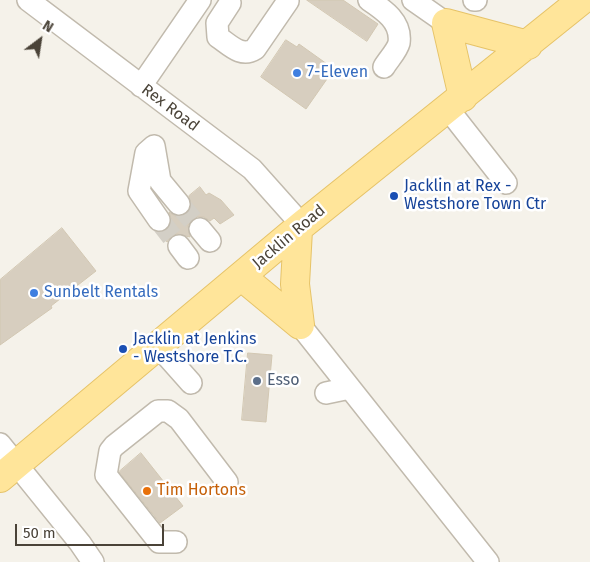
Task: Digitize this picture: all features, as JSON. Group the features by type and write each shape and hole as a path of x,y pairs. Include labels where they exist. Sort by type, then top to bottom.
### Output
{"main road":[{"name":"Jacklin Road","path":"8,472 300,227 582,0"},
{"path":"455,103 446,22 528,45"},
{"path":"300,227 296,284 300,324"},
{"path":"242,277 300,324"}],"street":[{"name":"Rex Road","path":"28,0 252,169 300,227"},
{"path":"141,86 200,0"},
{"path":"369,0 389,13 398,28 399,44 384,67"},
{"path":"413,0 446,22"},
{"path":"230,3 217,23 218,37 243,53 248,53 255,49 289,3"},
{"path":"455,103 506,183"},
{"path":"159,220 138,191 146,153 154,146 160,181 179,204"},
{"path":"300,324 488,562"},
{"path":"159,347 191,383"},
{"path":"326,393 350,388"},
{"path":"176,542 159,542 106,475 108,460 114,446 158,411 168,411 179,419 227,482"},
{"path":"0,444 8,472 80,543 93,562"}],"building":[{"path":"307,0 343,0 378,24 367,41"},
{"name":"7-Eleven","path":"286,40 297,47 299,44 334,69 306,109 261,77"},
{"path":"200,187 206,195 209,193 221,200 234,215 220,224 214,218 210,221 204,217 197,217 188,225 190,237 177,234 171,236 167,242 160,232 166,230 170,225 169,212 175,216 187,214 191,208 189,196"},
{"name":"Sunbelt Rentals","path":"62,228 96,271 51,306 52,308 0,345 0,280"},
{"path":"248,353 272,355 266,422 242,420"},
{"name":"Tim Hortons","path":"141,453 183,506 160,523 119,472"}],"tunnel":[{"path":"179,204 200,229"},
{"path":"159,220 179,246"}],"place":[{"name":"7-Eleven","path":"297,73"},
{"name":"Jacklin at Rex - Westshore Town Ctr","path":"394,196"},
{"name":"Sunbelt Rentals","path":"34,293"},
{"name":"Jacklin at Jenkins - Westshore T.C.","path":"123,349"},
{"name":"Esso","path":"257,381"},
{"name":"Tim Hortons","path":"147,491"}]}
